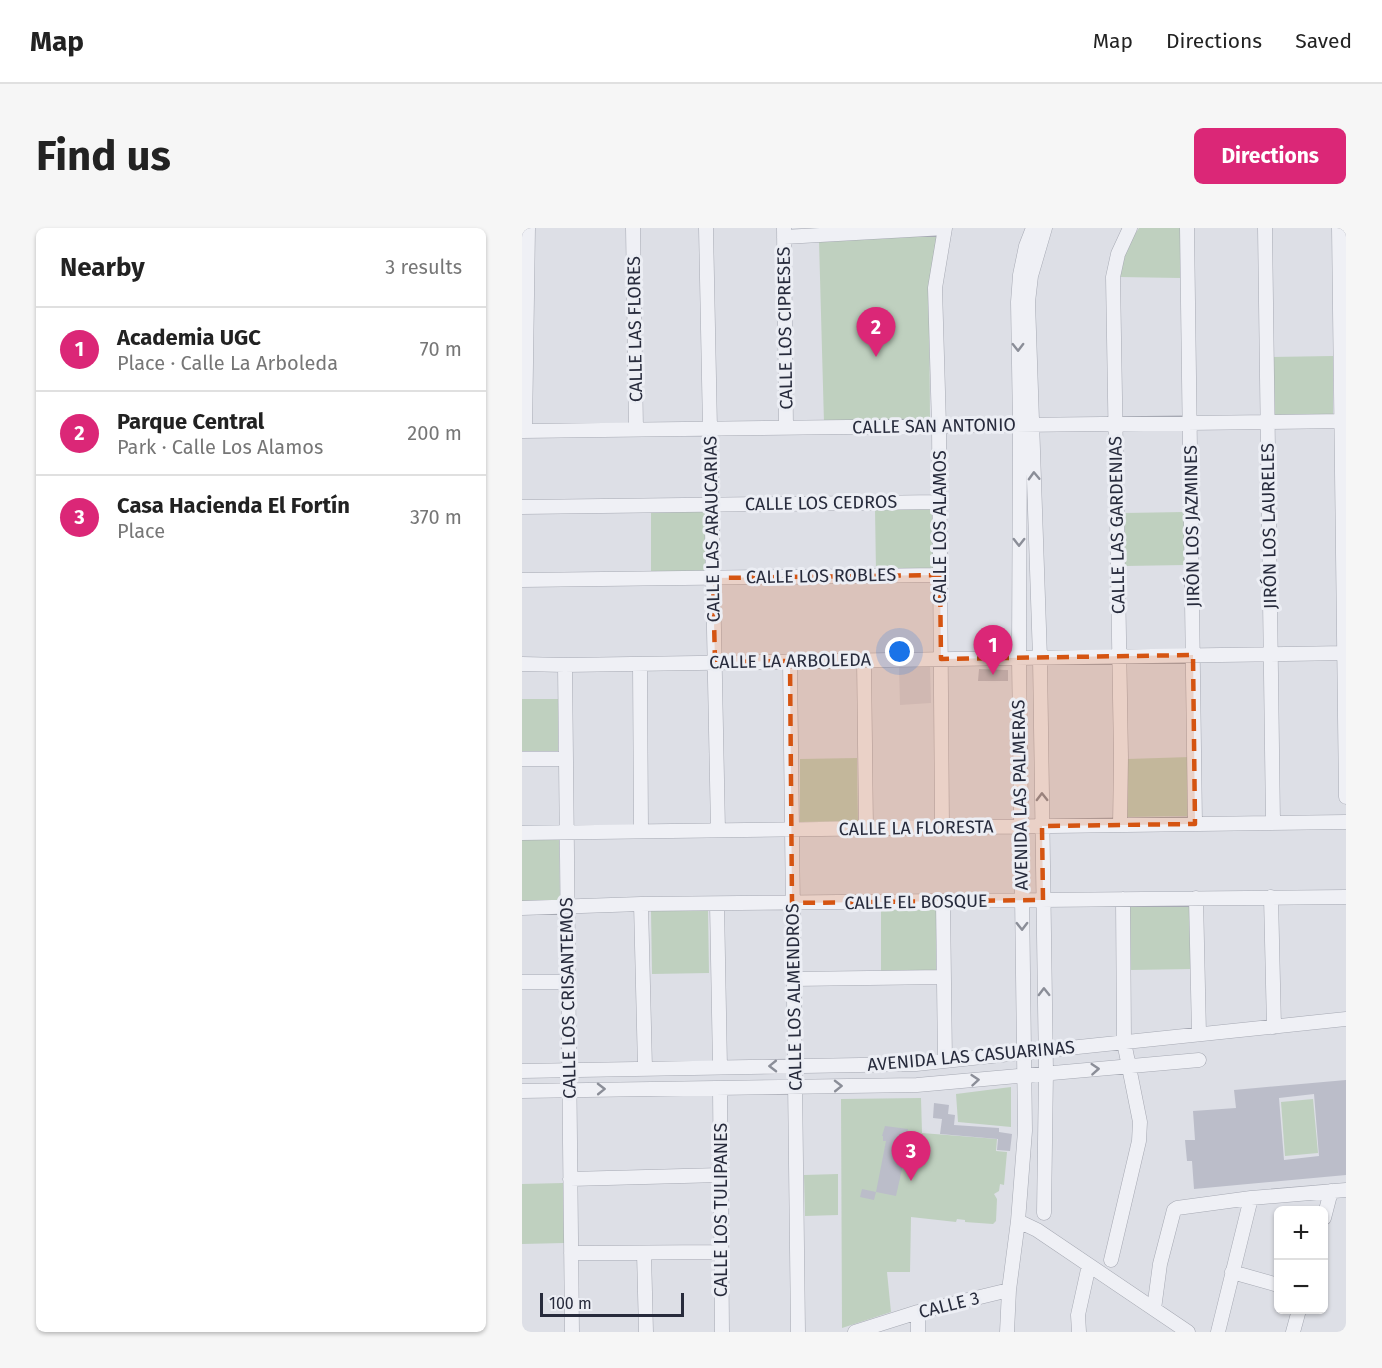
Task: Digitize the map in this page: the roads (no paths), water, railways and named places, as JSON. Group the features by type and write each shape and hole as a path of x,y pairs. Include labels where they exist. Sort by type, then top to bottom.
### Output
{"street":[{"path":"523,431 528,228"},
{"name":"CALLE LAS FLORES","path":"633,228 636,430"},
{"name":"CALLE LAS ARAUCARIAS","path":"706,228 718,830"},
{"path":"784,232 945,228"},
{"name":"CALLE LOS ALAMOS","path":"942,827 940,502 935,288 945,228"},
{"name":"AVENIDA LAS PALMERAS","path":"1033,228 1026,246 1017,302 1040,658 1046,1072 1044,1213"},
{"name":"AVENIDA LAS PALMERAS","path":"1007,1332 1025,1131 1019,658 1028,302 1031,276 1045,228"},
{"name":"CALLE LAS GARDENIAS","path":"1120,825 1120,657 1113,277 1118,254 1130,228"},
{"name":"JIRÓN LOS JAZMINES","path":"1187,228 1195,824"},
{"name":"JIRÓN LOS LAURELES","path":"1265,228 1273,823"},
{"path":"1339,228 1342,273 1344,422 1346,797"},
{"name":"CALLE LOS CIPRESES","path":"784,232 786,428"},
{"name":"CALLE SAN ANTONIO","path":"523,431 1344,422"},
{"name":"CALLE LOS CEDROS","path":"522,507 940,502"},
{"name":"CALLE LOS ROBLES","path":"522,580 940,575"},
{"name":"CALLE LA ARBOLEDA","path":"522,664 1345,653"},
{"path":"864,660 866,828"},
{"name":"CALLE LOS ALMENDROS","path":"790,661 798,1332"},
{"path":"640,664 641,831"},
{"name":"CALLE LOS CRISANTEMOS","path":"565,665 573,1332"},
{"path":"522,759 566,759"},
{"name":"CALLE LA FLORESTA","path":"522,832 1346,822"},
{"path":"1271,897 1274,1027"},
{"name":"CALLE EL BOSQUE","path":"522,908 641,904 1346,897"},
{"path":"1196,898 1199,1034"},
{"path":"1111,1260 1138,1141 1140,1122 1124,1042 1123,899"},
{"path":"943,902 945,1061"},
{"path":"641,904 645,1068"},
{"path":"717,904 720,1067"},
{"path":"793,979 944,977"},
{"path":"522,982 568,982"},
{"name":"AVENIDA LAS CASUARINAS","path":"522,1071 916,1064 1346,1019"},
{"name":"AVENIDA LAS CASUARINAS","path":"522,1090 917,1085 1199,1060"},
{"name":"CALLE LOS TULIPANES","path":"720,1088 722,1332"},
{"path":"570,1179 721,1175"},
{"path":"1154,1309 1161,1264 1174,1210 1177,1208 1251,1198 1346,1190"},
{"path":"1327,1206 1331,1191"},
{"path":"1218,1332 1251,1198"},
{"path":"1018,1221 1037,1230 1188,1332"},
{"path":"571,1253 721,1252"},
{"path":"644,1253 646,1332"},
{"path":"1079,1332 1078,1316 1089,1265"},
{"path":"1232,1272 1274,1284"},
{"name":"CALLE 3","path":"859,1331 918,1312 1009,1290"},
{"path":"918,1312 918,1332"},
{"path":"1293,1332 1298,1314"}],"place":[{"name":"Parque Central","path":"876,357"},
{"name":"Academia UGC","path":"993,675"},
{"name":"Casa Hacienda El Fortín","path":"911,1181"}]}
